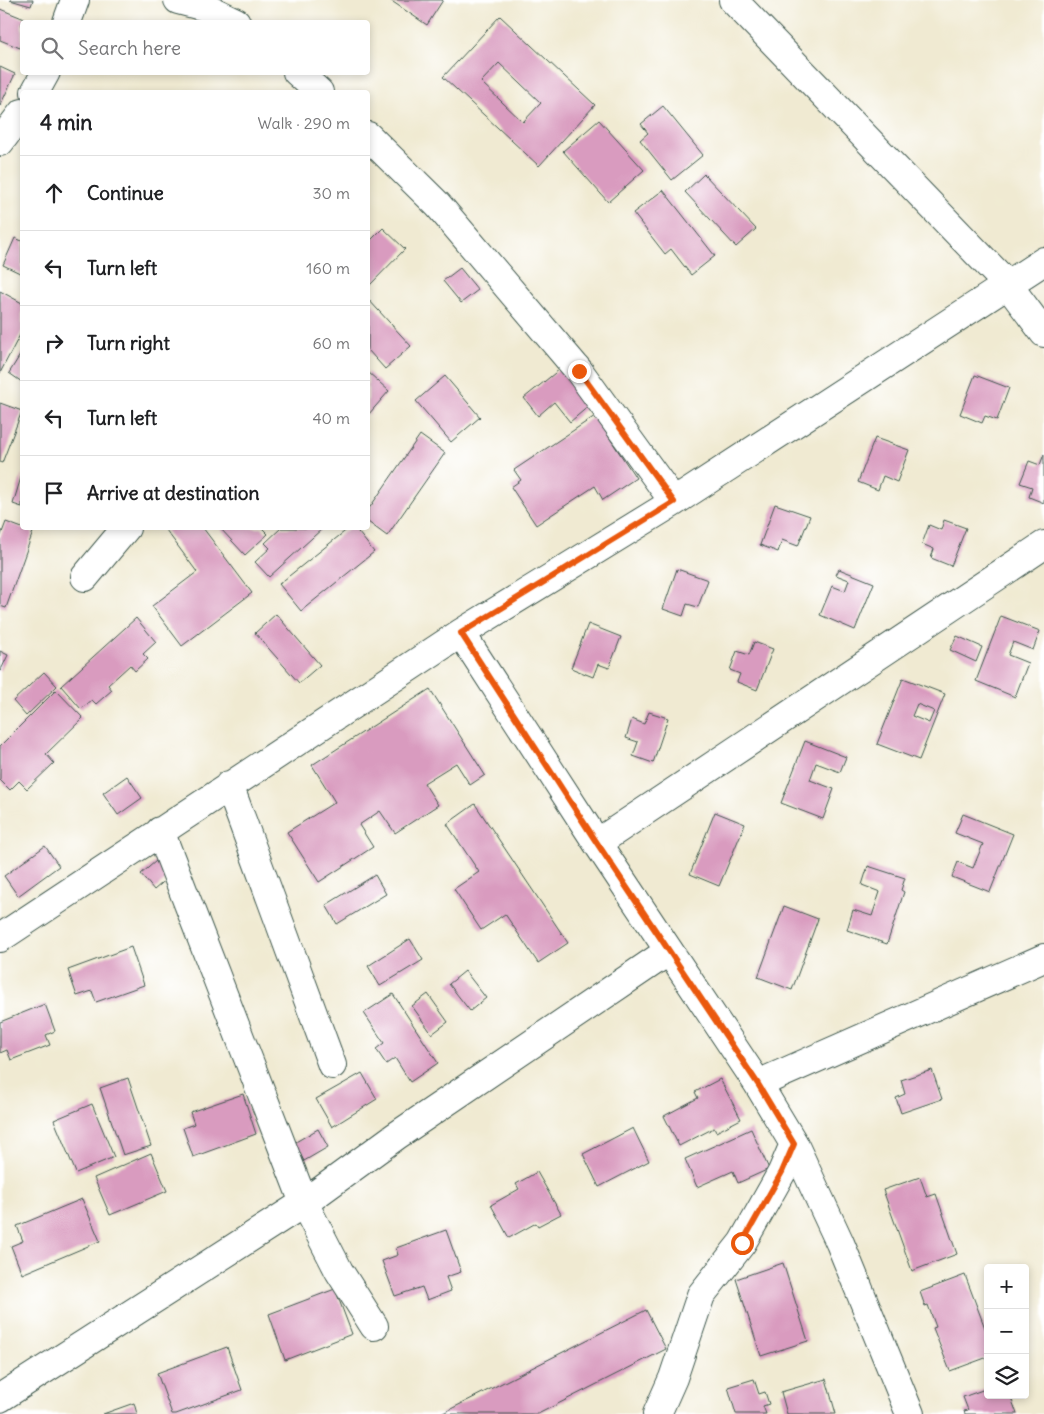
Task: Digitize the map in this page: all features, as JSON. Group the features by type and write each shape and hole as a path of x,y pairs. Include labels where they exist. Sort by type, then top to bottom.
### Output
{"street":[{"path":"68,20 75,0"},
{"path":"178,0 205,8 232,20"},
{"path":"733,0 1008,285 1044,333"},
{"path":"36,90 44,75"},
{"path":"301,75 317,90"},
{"path":"0,142 20,116"},
{"path":"370,145 438,205 579,371 674,502"},
{"path":"0,938 461,633 674,502 1044,261"},
{"path":"85,577 124,530"},
{"path":"597,843 1044,545"},
{"path":"461,633 597,843 758,1084 794,1144 840,1243 910,1414"},
{"path":"229,786 332,1065"},
{"path":"160,831 304,1203 340,1271 374,1326"},
{"path":"0,1398 304,1203 396,1136 670,951"},
{"path":"758,1084 1044,958"},
{"path":"657,1414 673,1378 701,1295 742,1243 782,1172 794,1144"}],"building":[{"path":"10,0 33,0 31,6"},
{"path":"390,0 443,0 427,25"},
{"path":"0,9 27,20 20,20 20,48 0,40"},
{"path":"500,16 595,105 539,166 443,77","holes":["499,63 541,103 523,122 481,82"]},
{"path":"0,67 15,74 0,106"},
{"path":"663,106 703,155 672,180 640,140 648,133 641,124"},
{"path":"599,120 644,170 608,202 563,151"},
{"path":"704,174 756,229 736,247 685,192"},
{"path":"663,190 715,256 691,275 671,249 665,254 633,213"},
{"path":"383,228 405,249 370,285 370,241"},
{"path":"15,238 20,240 20,273 3,265"},
{"path":"460,268 478,290 461,303 443,281"},
{"path":"0,291 20,302 20,335 0,373"},
{"path":"370,301 411,346 385,369 370,352"},
{"path":"20,355 20,381 9,373"},
{"path":"560,369 590,405 570,422 554,402 538,416 524,398"},
{"path":"370,374 389,391 370,413"},
{"path":"975,375 1009,388 997,420 985,416 982,423 960,414"},
{"path":"445,376 480,417 451,442 416,401"},
{"path":"0,403 20,410 20,416 2,463 0,462"},
{"path":"595,416 636,478 603,500 595,486 536,525 511,487 521,480 514,470"},
{"path":"420,435 445,453 387,536 370,523 370,507"},
{"path":"875,438 909,450 897,482 883,476 878,490 858,482"},
{"path":"1044,454 1044,503 1029,497 1032,487 1020,483 1029,461 1040,465"},
{"path":"20,481 20,506 13,504"},
{"path":"775,504 810,516 798,546 782,540 778,552 760,545"},
{"path":"944,520 966,528 951,566 931,558 934,549 922,544 929,525 941,530"},
{"path":"6,522 20,527 20,530 33,532 6,608 0,606 0,538"},
{"path":"166,530 205,530 252,593 182,646 152,606 197,572"},
{"path":"222,530 264,530 268,534 245,555"},
{"path":"279,530 321,530 269,577 255,562 270,548 265,543"},
{"path":"346,530 357,530 374,552 301,611 279,584"},
{"path":"677,569 708,580 698,607 687,604 683,616 663,609"},
{"path":"839,569 874,583 855,630 820,615 832,586 845,591 849,580 836,575"},
{"path":"276,614 320,665 299,683 255,633"},
{"path":"1001,616 1040,631 1033,650 1013,642 1008,655 1028,663 1015,697 976,681"},
{"path":"136,618 156,642 143,654 148,659 135,671 130,665 108,685 112,690 96,704 92,700 81,709 61,686"},
{"path":"588,624 621,637 609,668 598,664 593,677 571,668"},
{"path":"957,636 982,647 976,662 950,650"},
{"path":"754,642 773,649 757,690 737,682 740,674 730,670 737,651 749,655"},
{"path":"0,651 8,655 0,672"},
{"path":"44,672 57,686 26,716 13,701"},
{"path":"903,678 945,694 919,760 877,744","holes":["917,704 934,711 929,723 912,716"]},
{"path":"430,689 485,775 470,785 456,763 424,783 438,805 395,833 380,811 359,825 373,847 319,882 287,832 335,802 312,765"},
{"path":"56,690 83,718 46,754 54,763 27,789 19,781 10,790 0,780 0,746"},
{"path":"649,712 668,718 653,763 633,756 638,742 626,738 632,719 644,724"},
{"path":"805,741 846,757 840,772 816,763 810,780 834,789 823,819 781,803"},
{"path":"127,776 142,798 118,815 103,793"},
{"path":"475,804 568,943 538,963 505,914 481,930 454,889 479,872 447,824"},
{"path":"715,812 745,824 719,886 690,874"},
{"path":"963,814 1013,834 990,892 952,877 958,862 973,868 983,844 955,833"},
{"path":"45,846 59,866 18,896 4,876"},
{"path":"156,861 169,877 154,890 141,874"},
{"path":"868,866 905,878 901,890 904,892 887,944 847,930 853,910 872,916 880,892 862,885"},
{"path":"375,875 386,894 337,924 326,905"},
{"path":"784,906 818,919 792,990 758,977"},
{"path":"410,939 423,960 380,986 368,966"},
{"path":"131,947 144,985 96,1002 92,991 77,996 68,970"},
{"path":"465,971 486,998 470,1011 449,984"},
{"path":"393,994 438,1063 410,1082 395,1058 386,1064 376,1049 384,1043 364,1013"},
{"path":"428,994 448,1022 432,1034 412,1006"},
{"path":"45,1004 55,1031 46,1035 50,1045 11,1060 7,1050 0,1053 0,1022"},
{"path":"932,1070 942,1099 901,1113 896,1098 905,1094 901,1080"},
{"path":"362,1073 377,1099 332,1127 316,1099"},
{"path":"128,1078 151,1146 123,1155 100,1088"},
{"path":"720,1079 741,1119 716,1132 714,1128 679,1146 664,1116 698,1098 695,1092"},
{"path":"243,1094 256,1134 193,1157 183,1128 194,1124 190,1112"},
{"path":"92,1104 114,1157 76,1173 54,1120"},
{"path":"633,1128 649,1161 599,1187 583,1154"},
{"path":"318,1129 328,1147 304,1161 294,1143"},
{"path":"751,1129 769,1169 738,1183 733,1171 697,1187 685,1159"},
{"path":"151,1153 167,1191 110,1215 94,1178"},
{"path":"537,1172 561,1214 538,1226 536,1223 509,1238 491,1205 519,1189 516,1184"},
{"path":"920,1177 927,1197 936,1194 957,1254 912,1271 883,1190"},
{"path":"82,1199 100,1241 22,1274 11,1246 23,1241 17,1226"},
{"path":"446,1230 461,1272 446,1277 451,1291 427,1300 422,1287 395,1296 382,1261 398,1255 396,1248"},
{"path":"783,1263 808,1341 761,1356 736,1279"},
{"path":"965,1275 984,1325 984,1358 950,1371 933,1328 936,1327 928,1305 925,1306 920,1292"},
{"path":"335,1289 352,1334 285,1360 269,1314"},
{"path":"646,1310 666,1349 538,1414 441,1414"},
{"path":"227,1347 242,1390 172,1414 157,1373"},
{"path":"754,1379 759,1394 765,1392 769,1404 763,1406 766,1414 736,1414 728,1387"},
{"path":"826,1379 836,1414 787,1414 781,1392"},
{"path":"984,1389 984,1399 1011,1399 1017,1414 965,1414 964,1411 968,1410 963,1397"},
{"path":"134,1403 137,1414 103,1414"}],"route":[{"path":"579,371 674,502 461,633 597,843 758,1084 794,1144 782,1172 742,1243"}]}
